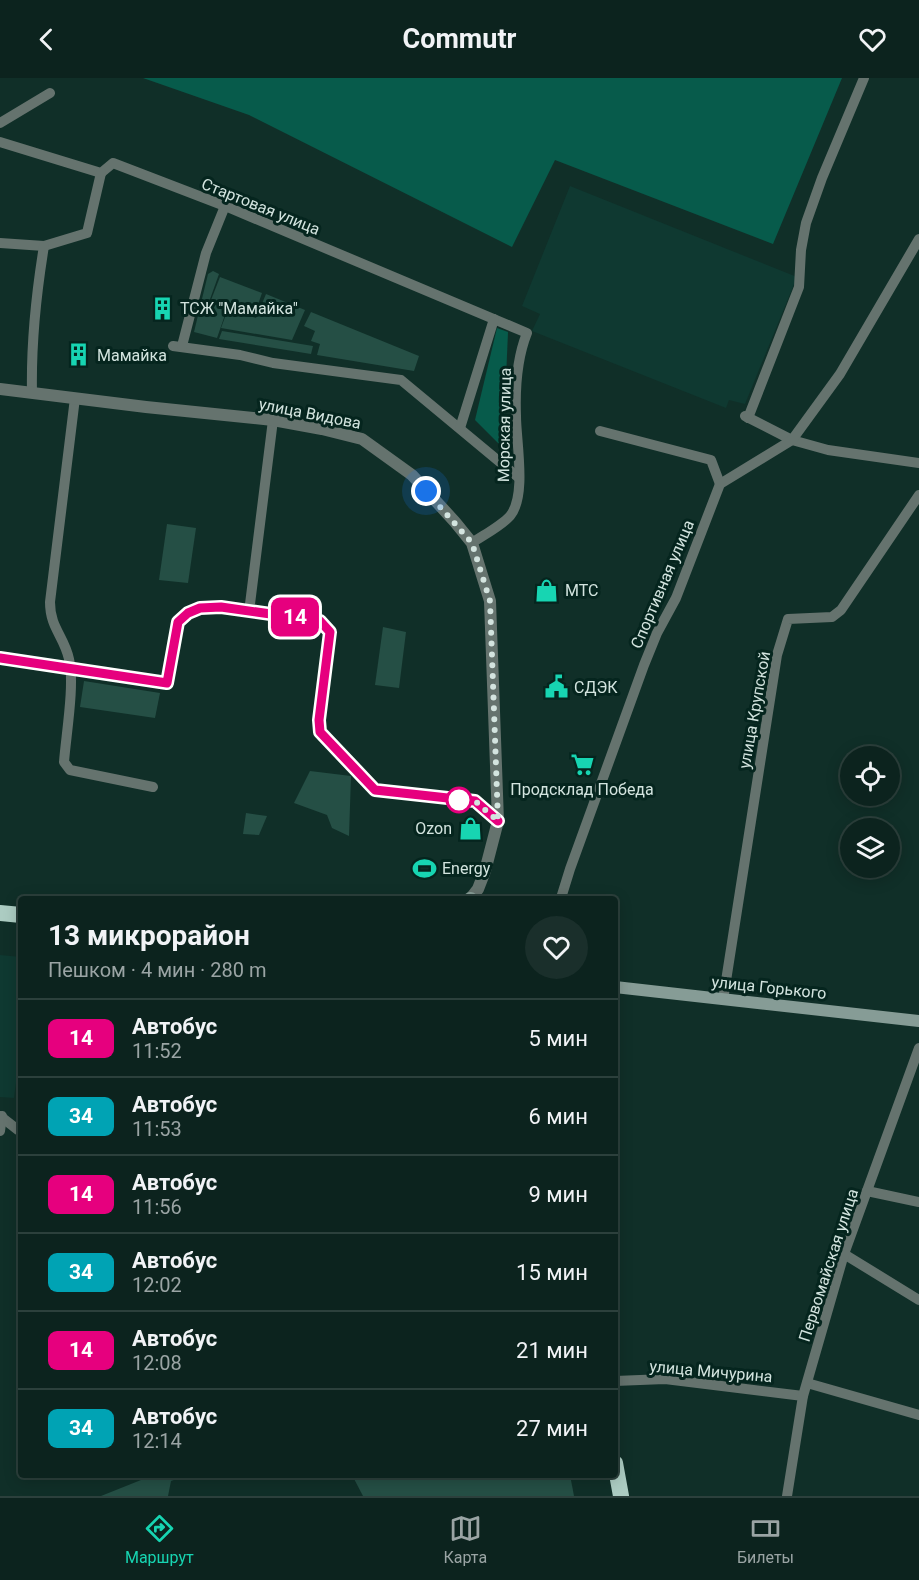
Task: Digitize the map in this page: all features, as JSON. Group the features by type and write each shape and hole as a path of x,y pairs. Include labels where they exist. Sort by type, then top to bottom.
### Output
{"highway":[{"path":"0,913 18,915"},
{"path":"0,922 18,925"},
{"path":"618,1478 621,1496"}],"main road":[{"name":"улица Горького","path":"618,987 919,1021"}],"street":[{"path":"864,78 822,178 806,223 801,250 799,287 746,417 792,440 828,450 919,463"},
{"path":"0,123 50,93"},
{"name":"Стартовая улица","path":"0,142 101,173 113,163 225,206 527,333"},
{"path":"0,243 44,246 87,233 101,173"},
{"path":"225,206 206,253 178,346 240,355 273,363 401,380 519,478"},
{"path":"600,431 711,460 720,484 792,440 840,375 919,239"},
{"path":"32,393 36,294 44,246"},
{"path":"460,428 494,319"},
{"name":"Морская улица","path":"472,543 510,516 516,502 519,478 516,414 520,351 527,333"},
{"name":"улица Видова","path":"0,389 273,420 362,439 412,475 472,543 490,601 498,821 485,871 473,896"},
{"path":"75,398 50,602 51,621 66,649 71,669 64,762 70,770 153,787"},
{"path":"249,612 273,420"},
{"name":"Спортивная улица","path":"562,896 644,665 657,633 676,598 720,484"},
{"name":"улица Крупской","path":"723,1000 777,655 788,619 832,617 841,610 919,495"},
{"path":"0,658 167,683 178,622 188,613 200,608 221,607 320,621 330,632 319,720 320,732 375,790 475,801 498,821"},
{"name":"Первомайская улица","path":"787,1496 803,1396 844,1254 919,1048"},
{"path":"1,1116 18,1130"},
{"path":"0,1131 1,1116"},
{"path":"867,1191 919,1202"},
{"path":"844,1254 919,1300"},
{"name":"улица Мичурина","path":"618,1381 666,1379 803,1396"},
{"path":"807,1383 919,1415"}],"shaded area":[{"path":"570,186 797,277 745,404 729,400 726,408 532,331 540,314 522,306"},
{"path":"0,955 18,957 18,1067 14,1098 0,1097"}],"green space":[{"path":"143,78 842,78 773,244 555,160 512,247 249,115"},
{"path":"213,271 219,274 209,302 227,309 217,338 194,332 208,274"},
{"path":"220,277 262,293 254,316 211,300"},
{"path":"266,294 305,310 292,340 221,328 228,309 256,318"},
{"path":"311,312 419,356 414,371 317,355 320,344 311,341 315,331 304,326"},
{"path":"497,328 508,332 503,448 475,420"},
{"path":"222,331 313,346 311,354 219,339"},
{"path":"167,524 196,528 188,583 159,580"},
{"path":"383,627 406,632 399,688 375,685"},
{"path":"84,681 160,693 155,718 80,707"},
{"path":"310,771 351,776 349,836 332,828 327,815 294,803"},
{"path":"246,813 267,816 259,835 243,834"},
{"path":"146,1478 180,1478 171,1481 168,1496 101,1496"},
{"path":"354,1478 571,1478 574,1496 363,1496"}],"bus line":[{"name":"14","path":"0,658 167,683 178,622 188,613 200,608 221,607 320,621 330,632 319,720 320,732 329,743 375,790 475,801 498,821"}],"place":[{"name":"ТСЖ \"Мамайка\"","path":"162,308"},
{"name":"Мамайка","path":"79,355"},
{"name":"МТС","path":"547,590"},
{"name":"СДЭК","path":"556,687"},
{"name":"Продсклад Победа","path":"582,764"},
{"name":"Ozon","path":"470,828"},
{"name":"Energy","path":"424,868"}],"route":[{"path":"426,491 472,543 490,601 498,821 475,801 459,800"}]}
